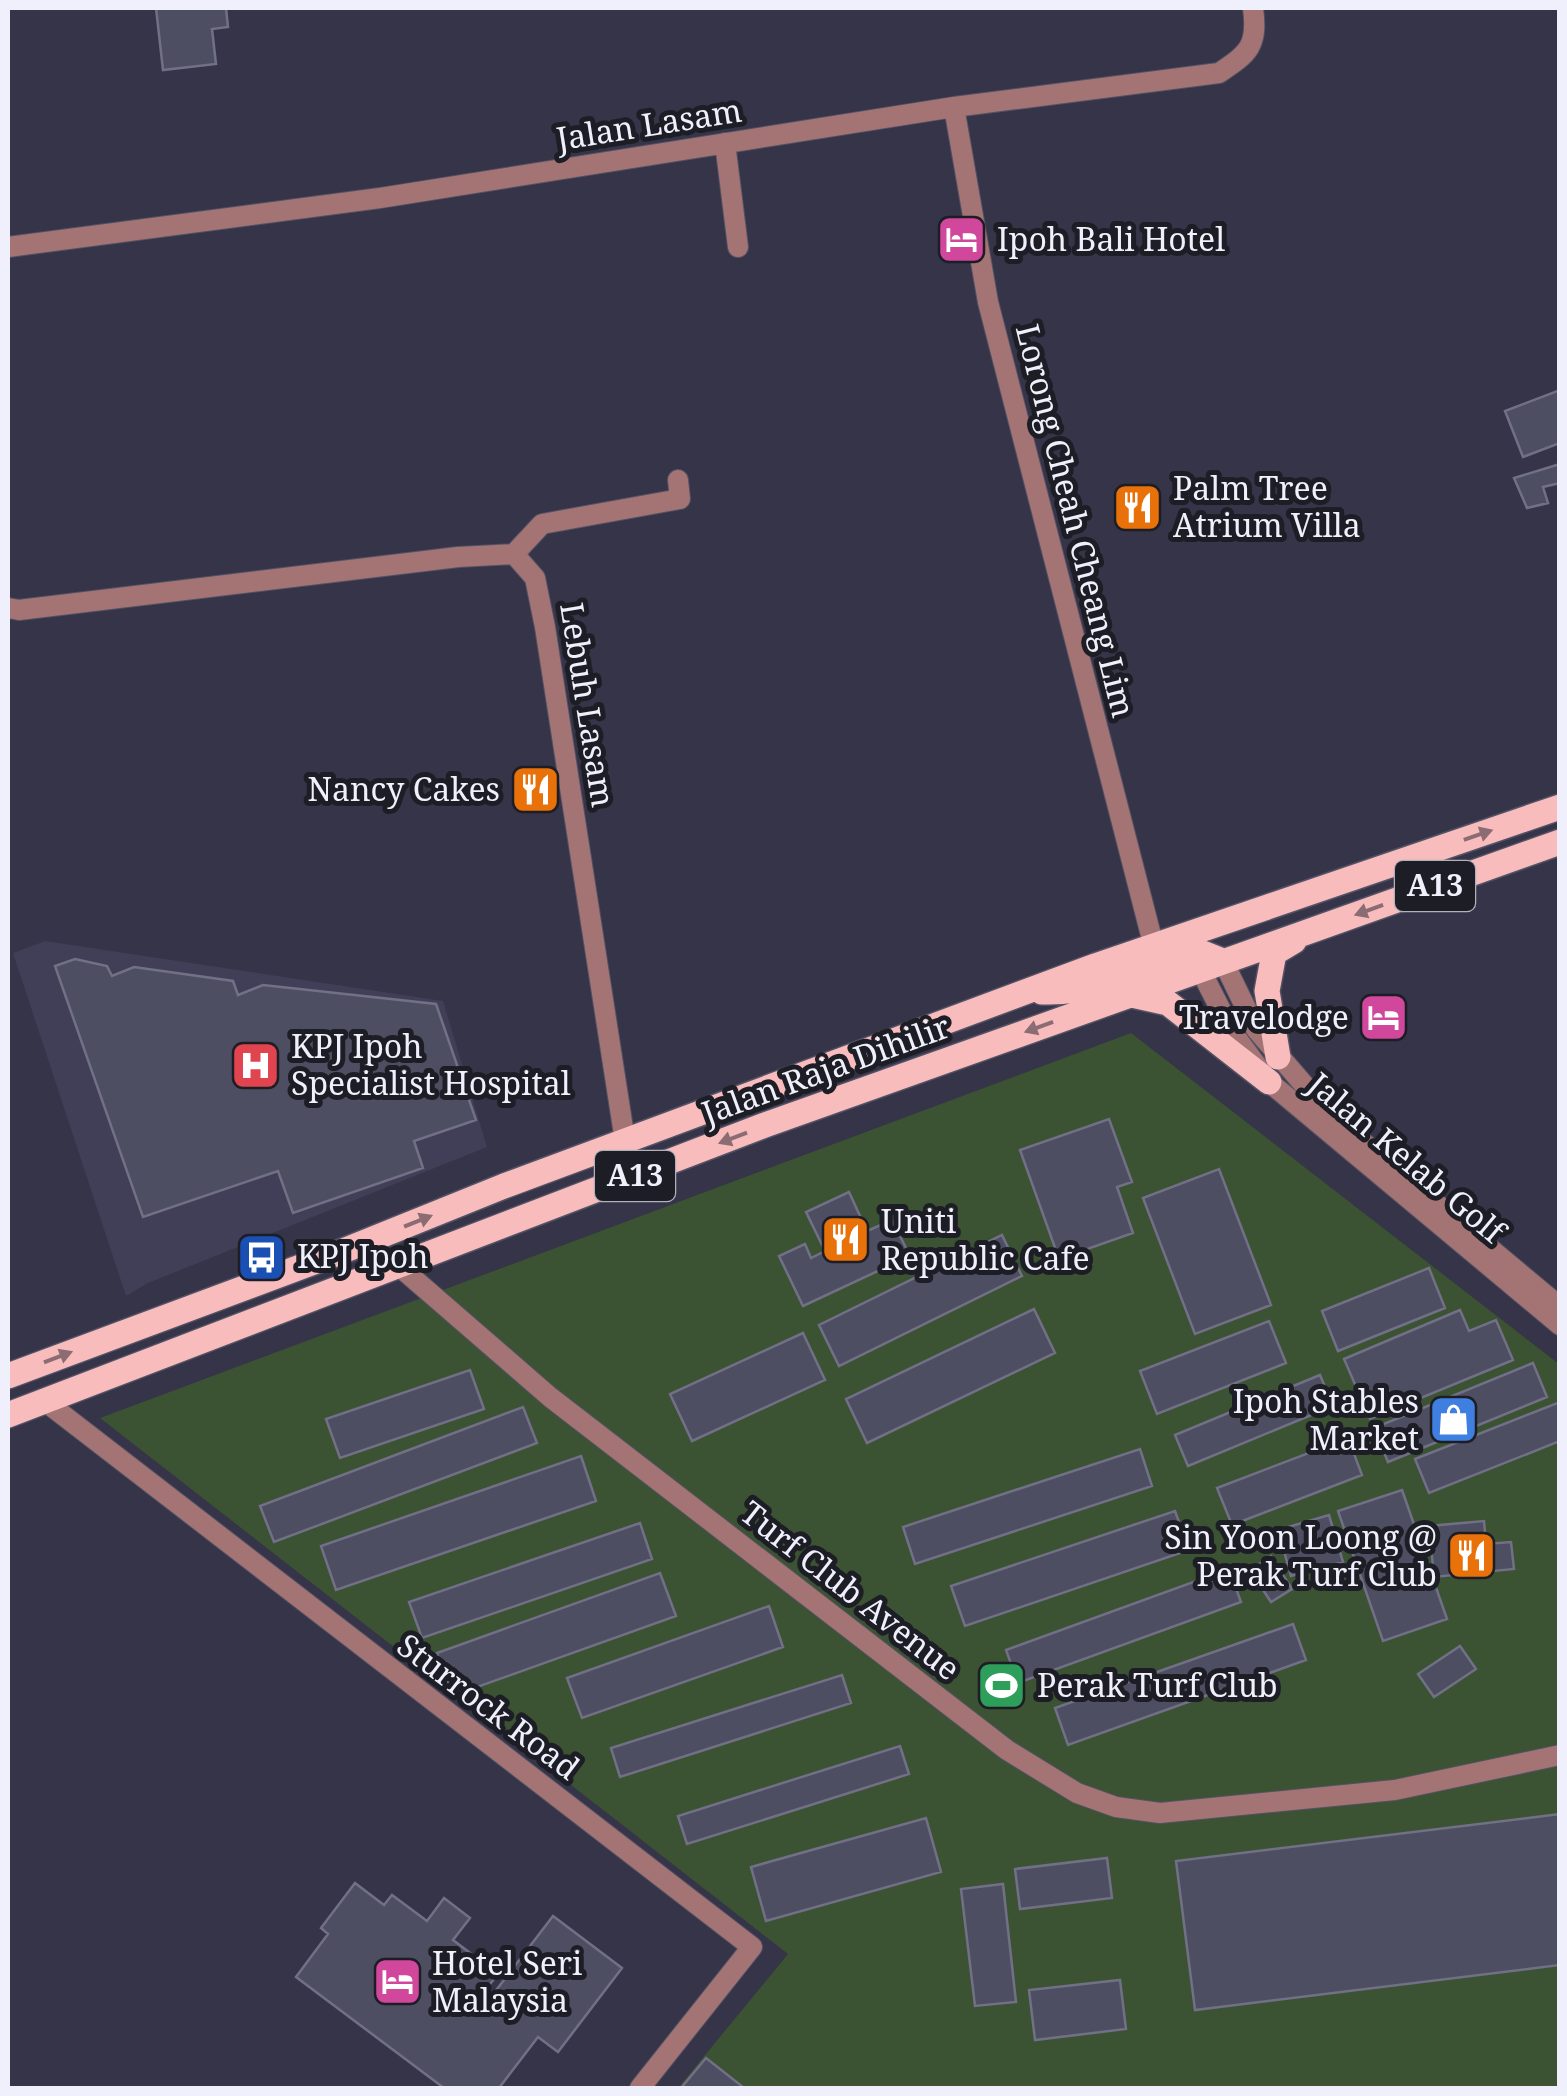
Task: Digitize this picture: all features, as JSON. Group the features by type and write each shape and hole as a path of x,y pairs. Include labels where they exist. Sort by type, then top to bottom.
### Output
{"main road":[{"name":"Jalan Raja Dihilir","path":"8,1376 1027,991 1560,806"},
{"name":"Jalan Raja Dihilir","path":"8,1415 1210,961 1311,931 1560,842"},
{"path":"1027,991 1077,992 1101,987 1198,951 1210,961 1228,934 1309,905 1325,886"},
{"path":"1274,1070 1267,990 1274,953 1311,931"},
{"path":"1131,994 1168,1003 1274,1070"},
{"path":"163,1317 196,1324 332,1292"}],"street":[{"name":"Jalan Lasam","path":"8,247 380,198 954,107 1219,74 1248,54 1256,29 1252,8"},
{"name":"Lorong Cheah Cheang Lim","path":"954,107 997,336 1154,947"},
{"path":"725,143 738,247"},
{"path":"8,608 19,610 458,556 514,554 542,524 680,499 678,480"},
{"name":"Lebuh Lasam","path":"514,554 534,578 546,628 626,1141"},
{"path":"1210,961 1256,1029 1274,1070"},
{"name":"Jalan Kelab Golf","path":"1274,1070 1560,1308"},
{"name":"Jalan Kelab Golf","path":"1274,1070 1560,1325"},
{"name":"Turf Club Avenue","path":"400,1268 581,1422 1006,1750 1077,1792 1116,1807 1160,1812 1394,1790 1560,1755"},
{"name":"Sturrock Road","path":"46,1402 752,1947 640,2088"}],"shaded area":[{"name":"KPJ Ipoh Specialist Hospital","path":"45,941 443,1001 487,1147 148,1283 126,1296 13,953"}],"green space":[{"name":"Perak Turf Club","path":"1131,1033 1559,1364 1559,2088 678,2088 788,1954 100,1418"}],"building":[{"path":"156,8 226,8 228,27 212,29 216,64 163,70"},
{"path":"1560,390 1560,443 1523,457 1505,411"},
{"path":"1560,464 1560,483 1543,487 1548,503 1527,508 1514,478"},
{"name":"KPJ Ipoh Specialist Hospital","path":"75,959 107,966 112,976 134,967 233,981 238,995 263,985 436,1004 476,1120 414,1141 423,1168 293,1213 278,1171 143,1217 55,966"},
{"path":"1109,1119 1132,1182 1117,1187 1133,1233 1059,1259 1020,1150"},
{"path":"1219,1169 1271,1305 1195,1334 1143,1198"},
{"path":"849,1192 867,1231 892,1220 910,1256 803,1306 779,1256 805,1244 811,1258 825,1251 806,1212"},
{"path":"1002,1235 1022,1276 839,1366 819,1325"},
{"path":"1429,1268 1445,1308 1338,1351 1322,1311"},
{"path":"1034,1309 1055,1353 867,1443 846,1399"},
{"path":"1460,1310 1469,1331 1496,1320 1513,1360 1370,1419 1344,1359"},
{"path":"1269,1321 1286,1363 1157,1414 1140,1371"},
{"path":"803,1333 825,1380 692,1441 670,1394"},
{"path":"1533,1363 1547,1397 1388,1462 1374,1428"},
{"path":"470,1370 484,1409 340,1458 326,1419"},
{"path":"1320,1375 1333,1406 1188,1466 1175,1435"},
{"path":"1560,1402 1560,1441 1429,1493 1415,1459"},
{"path":"523,1407 537,1443 274,1542 260,1506"},
{"path":"1348,1438 1362,1475 1232,1525 1217,1488"},
{"path":"1140,1449 1152,1486 915,1564 903,1527"},
{"path":"581,1456 596,1501 336,1590 321,1546"},
{"path":"1402,1490 1447,1619 1383,1641 1338,1511"},
{"path":"1175,1511 1189,1550 965,1626 951,1586"},
{"path":"1329,1515 1343,1562 1291,1576 1278,1530"},
{"name":"Sin Yoon Loong @ Perak Turf Club","path":"1484,1521 1486,1544 1511,1542 1514,1569 1434,1577 1429,1526"},
{"path":"640,1523 652,1559 422,1638 409,1602"},
{"path":"1271,1556 1292,1589 1271,1602 1250,1570"},
{"path":"1229,1569 1241,1602 1018,1683 1006,1650"},
{"path":"660,1573 676,1616 452,1696 437,1653"},
{"path":"769,1606 783,1647 582,1718 567,1678"},
{"path":"1293,1624 1306,1660 1068,1745 1055,1708"},
{"path":"1460,1646 1476,1669 1434,1697 1418,1674"},
{"path":"842,1675 851,1703 620,1777 611,1748"},
{"path":"900,1746 909,1774 687,1844 678,1816"},
{"path":"1560,1814 1560,1965 1195,2010 1176,1861"},
{"path":"926,1818 941,1872 766,1921 751,1867"},
{"path":"1107,1858 1112,1898 1020,1909 1015,1869"},
{"name":"Hotel Seri Malaysia","path":"355,1883 384,1905 392,1895 427,1921 444,1898 470,1918 453,1940 498,1974 487,1988 494,1993 553,1916 622,1968 558,2052 538,2037 499,2088 444,2088 296,1977 328,1934 321,1928"},
{"path":"1003,1884 1016,2002 975,2006 961,1889"},
{"path":"1120,1980 1126,2029 1035,2040 1029,1990"},
{"path":"706,2058 743,2087 681,2088"}],"place":[{"name":"Ipoh Bali Hotel","path":"962,240"},
{"name":"Palm Tree Atrium Villa","path":"1138,507"},
{"name":"Nancy Cakes","path":"535,790"},
{"name":"Travelodge","path":"1384,1018"},
{"name":"KPJ Ipoh Specialist Hospital","path":"256,1065"},
{"name":"Uniti Republic Cafe","path":"846,1240"},
{"name":"KPJ Ipoh","path":"262,1257"},
{"name":"Ipoh Stables Market","path":"1454,1420"},
{"name":"Sin Yoon Loong @ Perak Turf Club","path":"1472,1556"},
{"name":"Perak Turf Club","path":"1002,1686"},
{"name":"Hotel Seri Malaysia","path":"397,1982"}]}
